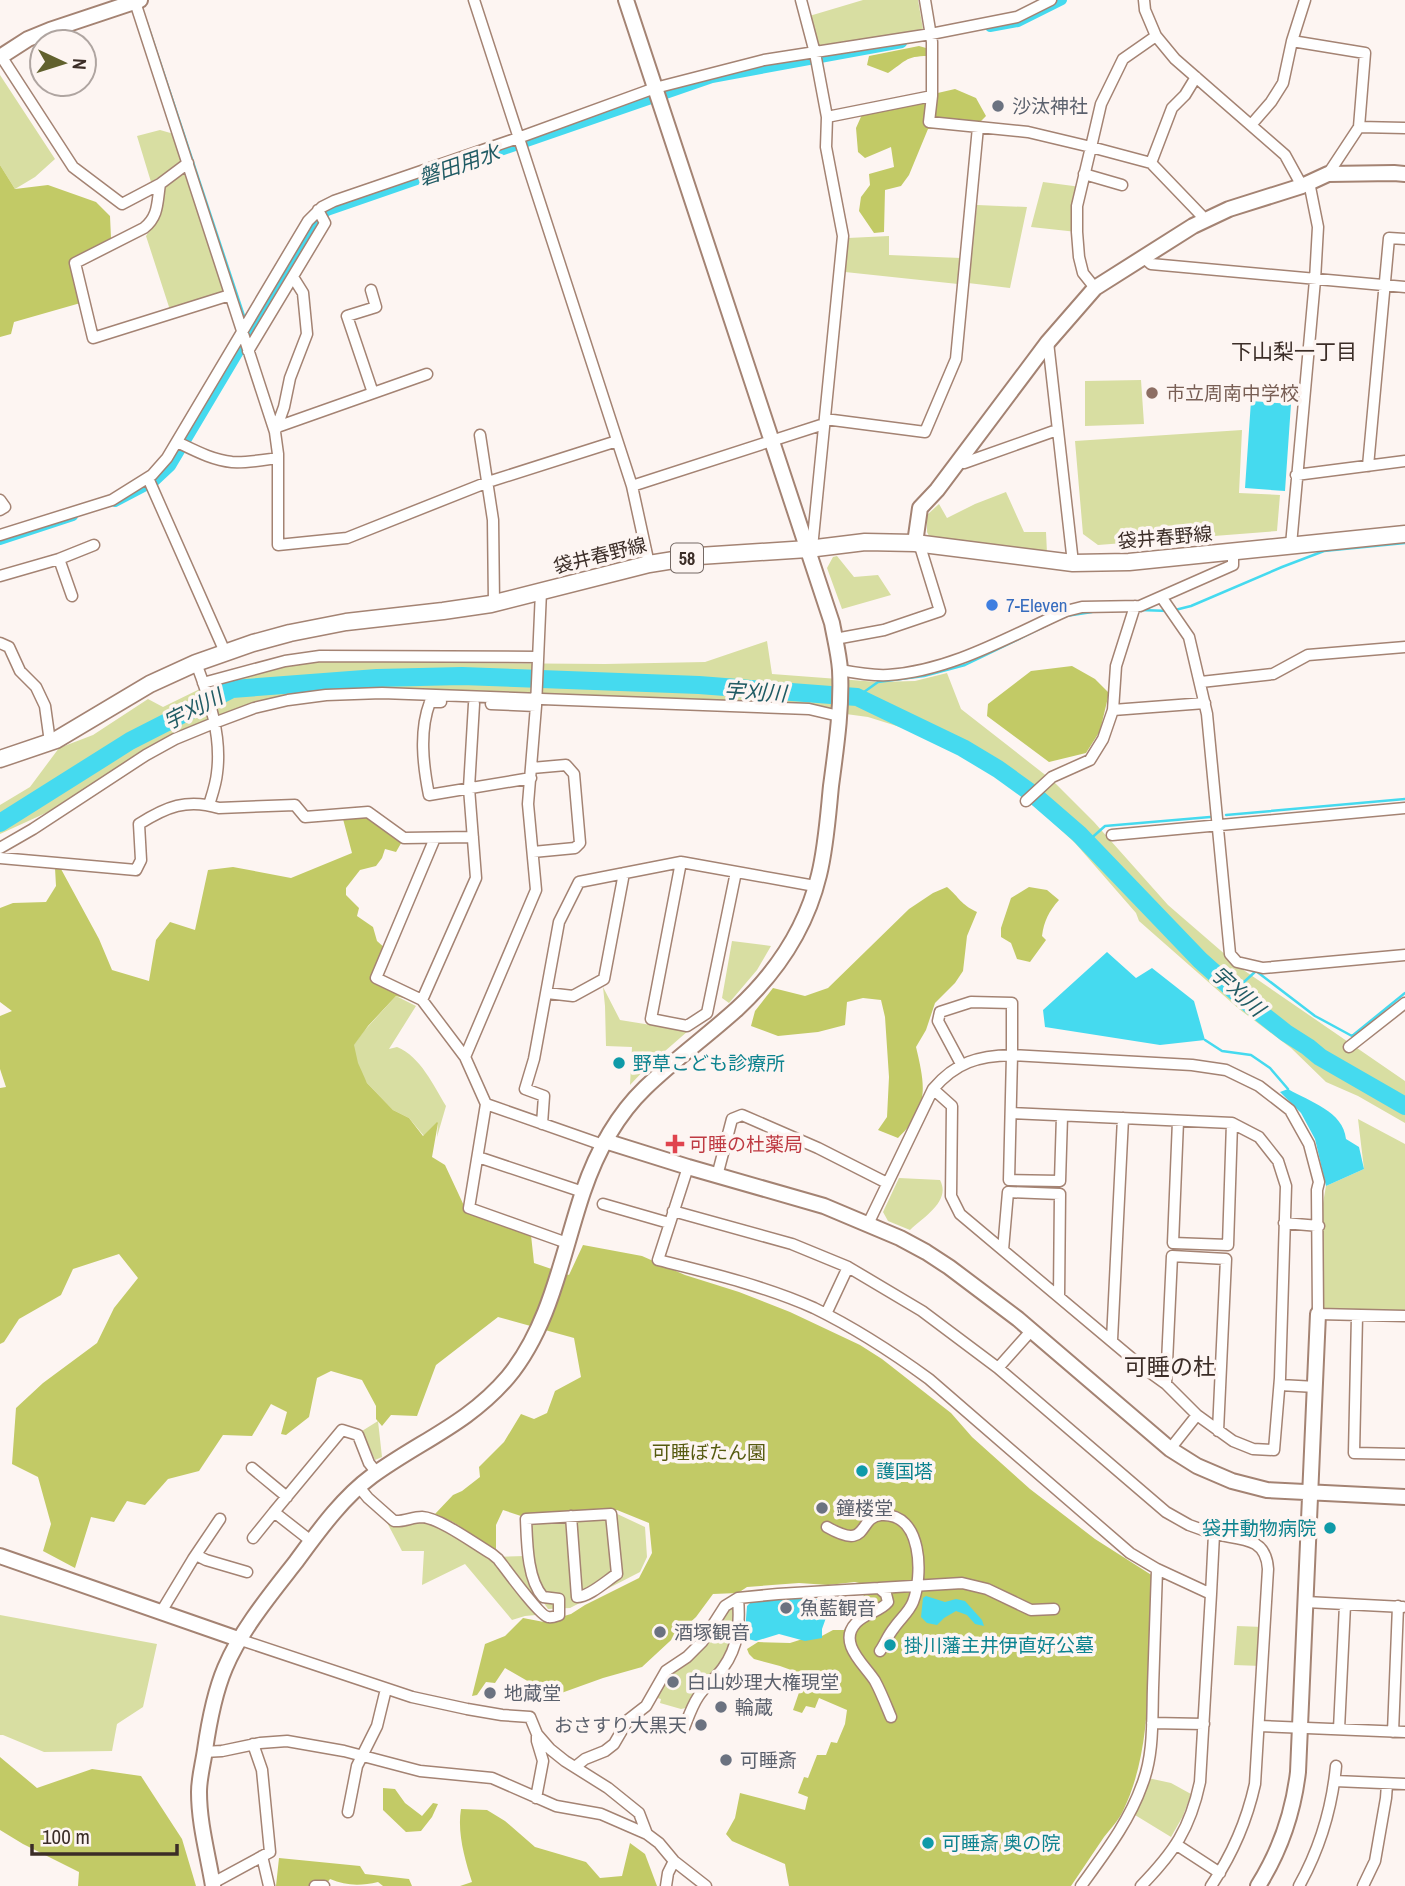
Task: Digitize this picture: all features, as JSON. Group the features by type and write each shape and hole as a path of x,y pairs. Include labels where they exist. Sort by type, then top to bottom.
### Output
{"main road":[{"name":"袋井春野線","path":"0,759 50,743 150,684 225,652 290,633 346,622 494,603 649,564 699,556 865,542 917,543 1073,564 1129,562 1405,534"}],"street":[{"path":"474,0 632,486 649,564"},
{"path":"253,1744 262,1770 270,1852 213,1884 202,1829 199,1791 204,1752 216,1694 225,1667 254,1616 324,1524 359,1487 473,1412 486,1401 520,1361 547,1305 589,1174 604,1143 622,1115 646,1087 738,1008 780,963 809,908 815,886 826,834 839,716 840,670 832,623 810,548 626,0"},
{"path":"801,0 815,53 827,117 826,147 843,236 810,548"},
{"path":"925,0 932,37 929,122 1028,132 1151,163 1202,215 1204,221"},
{"path":"0,535 112,500 148,478 167,458 309,221 318,210 334,201 655,88 764,60 932,37 1017,17 1051,0"},
{"path":"1144,0 1145,10 1156,36 1175,59 1285,155 1305,184 1318,227 1290,545"},
{"path":"1251,125 1283,83 1305,0"},
{"path":"188,163 160,184 122,204 73,167 0,56 28,39 50,30 135,1 276,430 278,545 348,538 488,482 617,441"},
{"path":"1095,288 1083,273 1079,257 1077,206 1084,174 1101,104 1123,59 1156,36"},
{"path":"1292,41 1366,53 1359,127 1328,174"},
{"path":"1151,163 1172,108 1185,95 1196,77"},
{"path":"827,117 932,96"},
{"path":"632,486 825,421 925,432 956,359 978,127"},
{"path":"1359,127 1405,128"},
{"path":"1084,174 1122,184"},
{"path":"835,639 884,630 940,611 917,543 920,508 937,490 1048,342 1095,288 1204,221 1229,209 1328,174 1405,174"},
{"path":"160,184 152,221 144,228 75,263 93,338 230,295"},
{"path":"248,351 325,223 318,210"},
{"path":"1368,466 1389,238 1405,239"},
{"path":"1143,257 1151,264 1405,287"},
{"path":"276,430 284,407 289,378 307,334 303,293 293,277"},
{"path":"370,290 376,307 347,316 373,393"},
{"path":"1048,342 1073,564"},
{"path":"276,430 427,374"},
{"path":"959,461 964,463 1057,430"},
{"path":"480,436 493,520 494,603"},
{"path":"177,442 204,455 228,461 278,458"},
{"path":"1296,475 1405,461"},
{"path":"148,478 225,652"},
{"path":"0,500 5,507 0,510"},
{"path":"0,576 59,559 94,545"},
{"path":"840,670 888,675 921,670 960,659 1066,611 1082,607 1140,606 1233,565 1233,552"},
{"path":"59,559 72,596"},
{"path":"465,1057 537,890 528,804 532,773 541,591"},
{"path":"1162,598 1189,638 1201,682 1219,826 1230,954 1237,962 1263,968 1405,955"},
{"path":"1026,801 1052,777 1090,760 1103,739 1114,710 1116,666 1135,606"},
{"path":"0,640 9,647 20,671 41,696 50,743"},
{"path":"1201,682 1273,674 1308,655 1405,646"},
{"path":"203,683 285,661 320,656 538,659"},
{"path":"196,663 214,721 217,743 217,771 209,806"},
{"path":"0,848 33,830 146,755 175,739 214,721 290,699 382,693 811,709 839,716"},
{"path":"533,852 575,848 580,843 574,774 566,765 429,795 423,764 425,715 430,702 474,704 536,700"},
{"path":"1114,710 1205,703"},
{"path":"422,999 476,878 469,788 474,704"},
{"path":"0,858 136,870 141,860 139,824 159,812 184,803 219,808 295,804 305,817 368,812 404,838 473,837"},
{"path":"1112,835 1405,808"},
{"path":"435,838 376,978 422,999 465,1057 486,1104 469,1208 567,1243"},
{"path":"542,1124 544,1096 525,1089 534,1059 559,922 579,883 681,862 815,886"},
{"path":"681,862 651,1019 687,1027 707,1013 736,872"},
{"path":"547,993 573,996 604,979 624,873"},
{"path":"961,1064 938,1021 940,1012 971,1002 1012,1003 1009,1180 1060,1181 1062,1116"},
{"path":"1349,1047 1405,1003"},
{"path":"868,1224 933,1089 945,1075 961,1064 989,1055 1192,1065 1226,1070 1259,1086 1290,1110 1309,1144 1319,1182 1316,1387 1298,1773 1291,1813 1278,1849 1258,1886"},
{"path":"933,1089 952,1106 951,1196 960,1214 1166,1384 1197,1415 1218,1431 1253,1449 1274,1450 1280,1385 1286,1186 1278,1161 1259,1137 1232,1123 1011,1113"},
{"path":"486,1104 604,1143 824,1206 900,1238 938,1260 1018,1319 1170,1449 1197,1466 1232,1481 1267,1490 1405,1497"},
{"path":"717,1176 732,1119 742,1115 887,1182"},
{"path":"1112,1340 1124,1118"},
{"path":"1178,1121 1173,1243 1228,1245 1232,1123"},
{"path":"478,1157 583,1192"},
{"path":"688,1167 658,1260 774,1292 826,1314 853,1329 929,1380 1130,1553 1211,1594"},
{"path":"1003,1250 1008,1192 1060,1194 1059,1297"},
{"path":"603,1204 669,1223"},
{"path":"673,1211 792,1244 848,1267 922,1311 998,1368 1166,1512 1189,1525 1214,1534 1259,1545 1267,1560 1255,1784 1250,1808 1239,1836 1212,1886"},
{"path":"1284,1223 1319,1226"},
{"path":"1166,1384 1172,1256 1226,1259 1218,1431"},
{"path":"826,1314 848,1267"},
{"path":"1318,1314 1357,1317 1405,1316"},
{"path":"1357,1317 1354,1453 1405,1454"},
{"path":"998,1368 1031,1331"},
{"path":"1280,1385 1316,1387"},
{"path":"1170,1449 1197,1415"},
{"path":"253,1538 342,1430 358,1435 369,1463 377,1474"},
{"path":"252,1468 287,1497"},
{"path":"359,1487 394,1521 423,1517 436,1520 492,1554 537,1608 549,1617 559,1615 559,1599 543,1597 538,1592 530,1566 526,1519 571,1516 611,1514 617,1574 588,1595 577,1597 571,1516"},
{"path":"275,1512 311,1541"},
{"path":"827,1527 844,1535 856,1535 872,1518 893,1516 906,1525 914,1537 918,1547 918,1574 910,1608 892,1630 880,1651"},
{"path":"161,1612 220,1519"},
{"path":"1141,1886 1177,1845 1188,1824 1200,1782 1214,1534"},
{"path":"196,1555 247,1572"},
{"path":"0,1556 386,1689 440,1704 530,1717 537,1734 550,1749 608,1788 639,1813 647,1834"},
{"path":"1081,1886 1122,1828 1143,1784 1149,1761 1157,1569"},
{"path":"575,1767 614,1744 628,1720 646,1706 666,1671 687,1657 702,1642 725,1606 738,1598 962,1583 976,1585 1031,1610 1054,1609"},
{"path":"879,1588 886,1594 886,1606 854,1625 850,1642 855,1655 877,1685 891,1717"},
{"path":"684,1728 697,1698 725,1665 733,1648 740,1622 738,1598"},
{"path":"1306,1602 1402,1606 1393,1732"},
{"path":"1339,1730 1345,1605"},
{"path":"348,1812 357,1766 377,1726 386,1689"},
{"path":"1152,1723 1203,1724"},
{"path":"1259,1726 1405,1732"},
{"path":"536,1798 543,1761 537,1734"},
{"path":"204,1752 287,1741 362,1755 420,1771 492,1778 556,1806 601,1814 647,1834 659,1843 674,1861 706,1886"},
{"path":"1299,1886 1323,1829 1336,1766"},
{"path":"1335,1781 1405,1784"},
{"path":"1363,1886 1375,1861 1387,1784"},
{"path":"1177,1845 1220,1873"},
{"path":"262,1856 269,1886"},
{"path":"666,1886 674,1861"},
{"path":"315,1886 324,1886"}],"green space":[{"path":"863,0 918,0 923,29 815,53 806,17"},
{"path":"919,46 926,48 928,56 910,58 888,73 867,65 869,56"},
{"path":"0,75 55,159 35,177 15,189 0,165"},
{"path":"955,89 976,98 986,116 975,127 928,129 909,175 901,186 885,190 884,232 874,233 859,211 861,197 870,185 869,174 894,167 891,147 865,158 858,152 856,128 864,110"},
{"path":"160,130 174,134 182,163 151,182 137,136"},
{"path":"0,165 15,189 48,185 96,202 110,216 111,238 72,267 84,302 14,322 11,334 0,337"},
{"path":"185,173 224,293 170,310 146,236 161,215 164,188"},
{"path":"1043,182 1081,187 1077,232 1031,227"},
{"path":"977,205 1027,207 1010,288 968,283"},
{"path":"889,236 889,255 961,258 958,284 845,272 848,238"},
{"path":"1141,380 1144,424 1085,426 1085,381"},
{"path":"1242,430 1239,493 1280,495 1277,531 1098,545 1083,534 1075,441"},
{"path":"1006,492 1024,532 1046,532 1047,553 929,536 927,515 939,504 947,518"},
{"path":"837,556 854,577 878,575 891,595 842,609 827,568 833,557"},
{"path":"767,641 772,674 878,682 915,681 947,673 961,709 1053,781 1094,822 1168,905 1242,969 1405,1081 1405,1123 1358,1096 1326,1082 1291,1048 1239,1009 1139,921 1136,913 1075,843 1036,807 981,765 919,733 868,717 809,709 510,693 354,690 279,698 178,734 61,806 0,834 0,805 30,787 59,748 93,735 148,699 163,707 208,685 313,657 464,663 705,662"},
{"path":"1072,666 1095,679 1109,693 1100,731 1086,753 1049,762 987,716 988,704 1031,671"},
{"name":"可睡ぼたん園","path":"371,814 404,838 396,852 385,849 376,866 360,870 346,888 346,895 359,908 357,916 373,927 377,941 386,949 372,980 411,997 414,1001 396,996 368,1026 354,1045 358,1063 367,1083 393,1110 409,1118 423,1136 438,1123 432,1157 445,1165 466,1210 531,1235 534,1263 569,1275 583,1245 642,1256 685,1275 790,1312 860,1345 951,1413 972,1437 1030,1489 1095,1539 1153,1576 1148,1695 1141,1754 1134,1783 1119,1818 1071,1886 789,1886 785,1864 732,1841 726,1834 735,1818 740,1793 805,1810 808,1797 798,1793 804,1777 808,1778 817,1755 826,1755 831,1742 837,1743 845,1724 847,1710 819,1698 815,1708 806,1706 802,1713 793,1710 805,1675 754,1659 747,1649 758,1642 790,1643 809,1637 820,1637 833,1630 844,1630 865,1606 863,1590 876,1587 855,1582 828,1585 799,1583 747,1587 738,1593 713,1594 696,1617 642,1667 553,1696 539,1691 531,1683 505,1668 495,1683 486,1682 477,1695 472,1696 485,1644 505,1636 523,1618 544,1622 571,1614 639,1578 652,1553 649,1523 617,1510 553,1517 524,1517 503,1510 496,1525 496,1550 453,1522 435,1514 453,1495 480,1477 479,1467 504,1442 521,1414 534,1419 547,1413 555,1391 581,1377 574,1338 498,1317 436,1365 417,1416 391,1415 382,1426 376,1419 376,1406 362,1380 331,1371 317,1378 309,1417 286,1435 281,1434 287,1412 271,1404 252,1436 223,1435 199,1471 168,1479 145,1505 127,1501 114,1522 91,1517 75,1568 43,1551 51,1524 38,1477 12,1464 16,1408 43,1383 97,1343 114,1308 138,1278 119,1254 73,1269 61,1295 19,1319 0,1344 0,1088 6,1087 0,1069 0,1016 12,1011 0,1002 0,908 13,903 46,902 56,886 55,868 61,869 99,939 112,970 149,981 156,940 170,922 195,930 208,870 233,867 291,878 352,853 343,819"},
{"path":"947,887 977,912 967,936 963,971 935,1003 926,1030 916,1047 923,1085 922,1096 916,1116 898,1138 878,1130 887,1117 889,1077 885,1017 881,1000 863,998 847,1002 845,1025 818,1032 778,1036 751,1026 755,1011 773,988 805,996 828,988 909,909"},
{"path":"1029,887 1047,890 1059,900 1044,926 1042,936 1046,940 1030,962 1017,959 1011,943 1001,937 1001,928 1011,898"},
{"path":"732,941 771,946 757,970 729,1003 722,998"},
{"path":"603,987 620,1020 688,1031 630,1085 632,1047 606,1046"},
{"path":"396,996 416,1006 389,1049 397,1047 413,1057 426,1072 446,1106 437,1137 438,1123 424,1136 409,1118 393,1110 367,1083 358,1067 352,1047"},
{"path":"1358,1119 1405,1144 1405,1316 1318,1314 1319,1226 1326,1186 1364,1169"},
{"path":"899,1178 940,1180 942,1188 942,1195 935,1208 910,1230 888,1221 883,1212"},
{"path":"378,1421 382,1457 375,1460 362,1431"},
{"path":"613,1512 645,1527 647,1557 640,1572 570,1608 548,1609 533,1587 547,1614 512,1620 465,1564 422,1585 424,1551 402,1551 383,1515 399,1522 426,1522 449,1532 490,1557 525,1556 523,1519"},
{"path":"736,1604 731,1641 714,1673 686,1708 660,1703 661,1699 654,1697 667,1673 724,1611"},
{"path":"0,1615 157,1644 143,1707 117,1724 112,1751 44,1752 0,1735"},
{"path":"1237,1626 1263,1627 1261,1666 1234,1665"},
{"path":"0,1757 37,1788 92,1769 141,1776 182,1839 196,1886 78,1886 79,1872 0,1830"},
{"path":"1148,1778 1171,1783 1191,1794 1171,1837 1135,1815"},
{"path":"383,1788 395,1789 405,1803 422,1816 433,1803 438,1804 421,1831 406,1832 383,1810"},
{"path":"461,1809 487,1810 505,1821 535,1847 586,1862 600,1878 622,1876 630,1843 645,1854 657,1886 460,1886 472,1882 461,1837"},
{"path":"279,1858 360,1866 365,1874 409,1879 412,1886 383,1886 378,1882 354,1885 330,1879 325,1886 276,1886"}],"water":[{"path":"1251,401 1291,404 1285,491 1245,488"},
{"path":"1107,952 1136,978 1152,968 1194,1001 1205,1040 1160,1045 1045,1027 1043,1010"},
{"path":"1288,1089 1324,1108 1339,1121 1346,1139 1359,1147 1364,1169 1326,1186 1315,1139 1301,1113 1280,1092"},
{"path":"926,1596 945,1602 956,1599 965,1601 984,1626 975,1624 967,1615 956,1611 937,1625 927,1623 921,1617 923,1598"},
{"path":"820,1599 849,1605 848,1610 833,1611 827,1615 822,1638 805,1641 779,1634 756,1641 748,1639 745,1632 747,1606 752,1601"}],"waterway":[{"name":"磐田用水","path":"990,27 1018,22 1062,0"},
{"path":"147,23 245,319"},
{"name":"磐田用水","path":"115,502 155,481 171,466 316,222 327,211 712,78 902,43"},
{"name":"磐田用水","path":"0,540 73,516"},
{"path":"1175,610 1191,606 1324,551 1405,543"},
{"path":"1140,610 1169,611"},
{"path":"857,697 878,682 924,676 965,665 1066,616 1092,612"},
{"name":"宇刈川","path":"0,823 130,741 232,689 377,678 462,676 699,685 857,697 963,748 1034,795 1079,834 1200,960 1248,1003 1320,1057 1405,1106"},
{"path":"1226,815 1405,799"},
{"path":"1087,842 1105,826 1210,817"},
{"path":"1234,991 1256,971 1315,1016 1352,1036 1405,993"},
{"path":"1205,1040 1222,1051 1251,1055 1270,1068 1288,1089"}],"place":[{"name":"沙汰神社","path":"998,106"},
{"name":"市立周南中学校","path":"1152,393"},
{"name":"7-Eleven","path":"992,605"},
{"name":"野草こども診療所","path":"619,1063"},
{"name":"可睡の杜薬局","path":"675,1144"},
{"name":"護国塔","path":"862,1471"},
{"name":"鐘楼堂","path":"822,1508"},
{"name":"袋井動物病院","path":"1330,1528"},
{"name":"魚藍観音","path":"786,1608"},
{"name":"酒塚観音","path":"660,1632"},
{"name":"掛川藩主井伊直好公墓","path":"890,1645"},
{"name":"白山妙理大権現堂","path":"673,1682"},
{"name":"地蔵堂","path":"490,1693"},
{"name":"輪蔵","path":"721,1707"},
{"name":"おさすり大黒天","path":"701,1725"},
{"name":"可睡斎","path":"726,1760"},
{"name":"可睡斎 奥の院","path":"928,1843"}],"district":[{"name":"下山梨一丁目","path":"1294,351"},
{"name":"可睡の杜","path":"1170,1366"}]}
